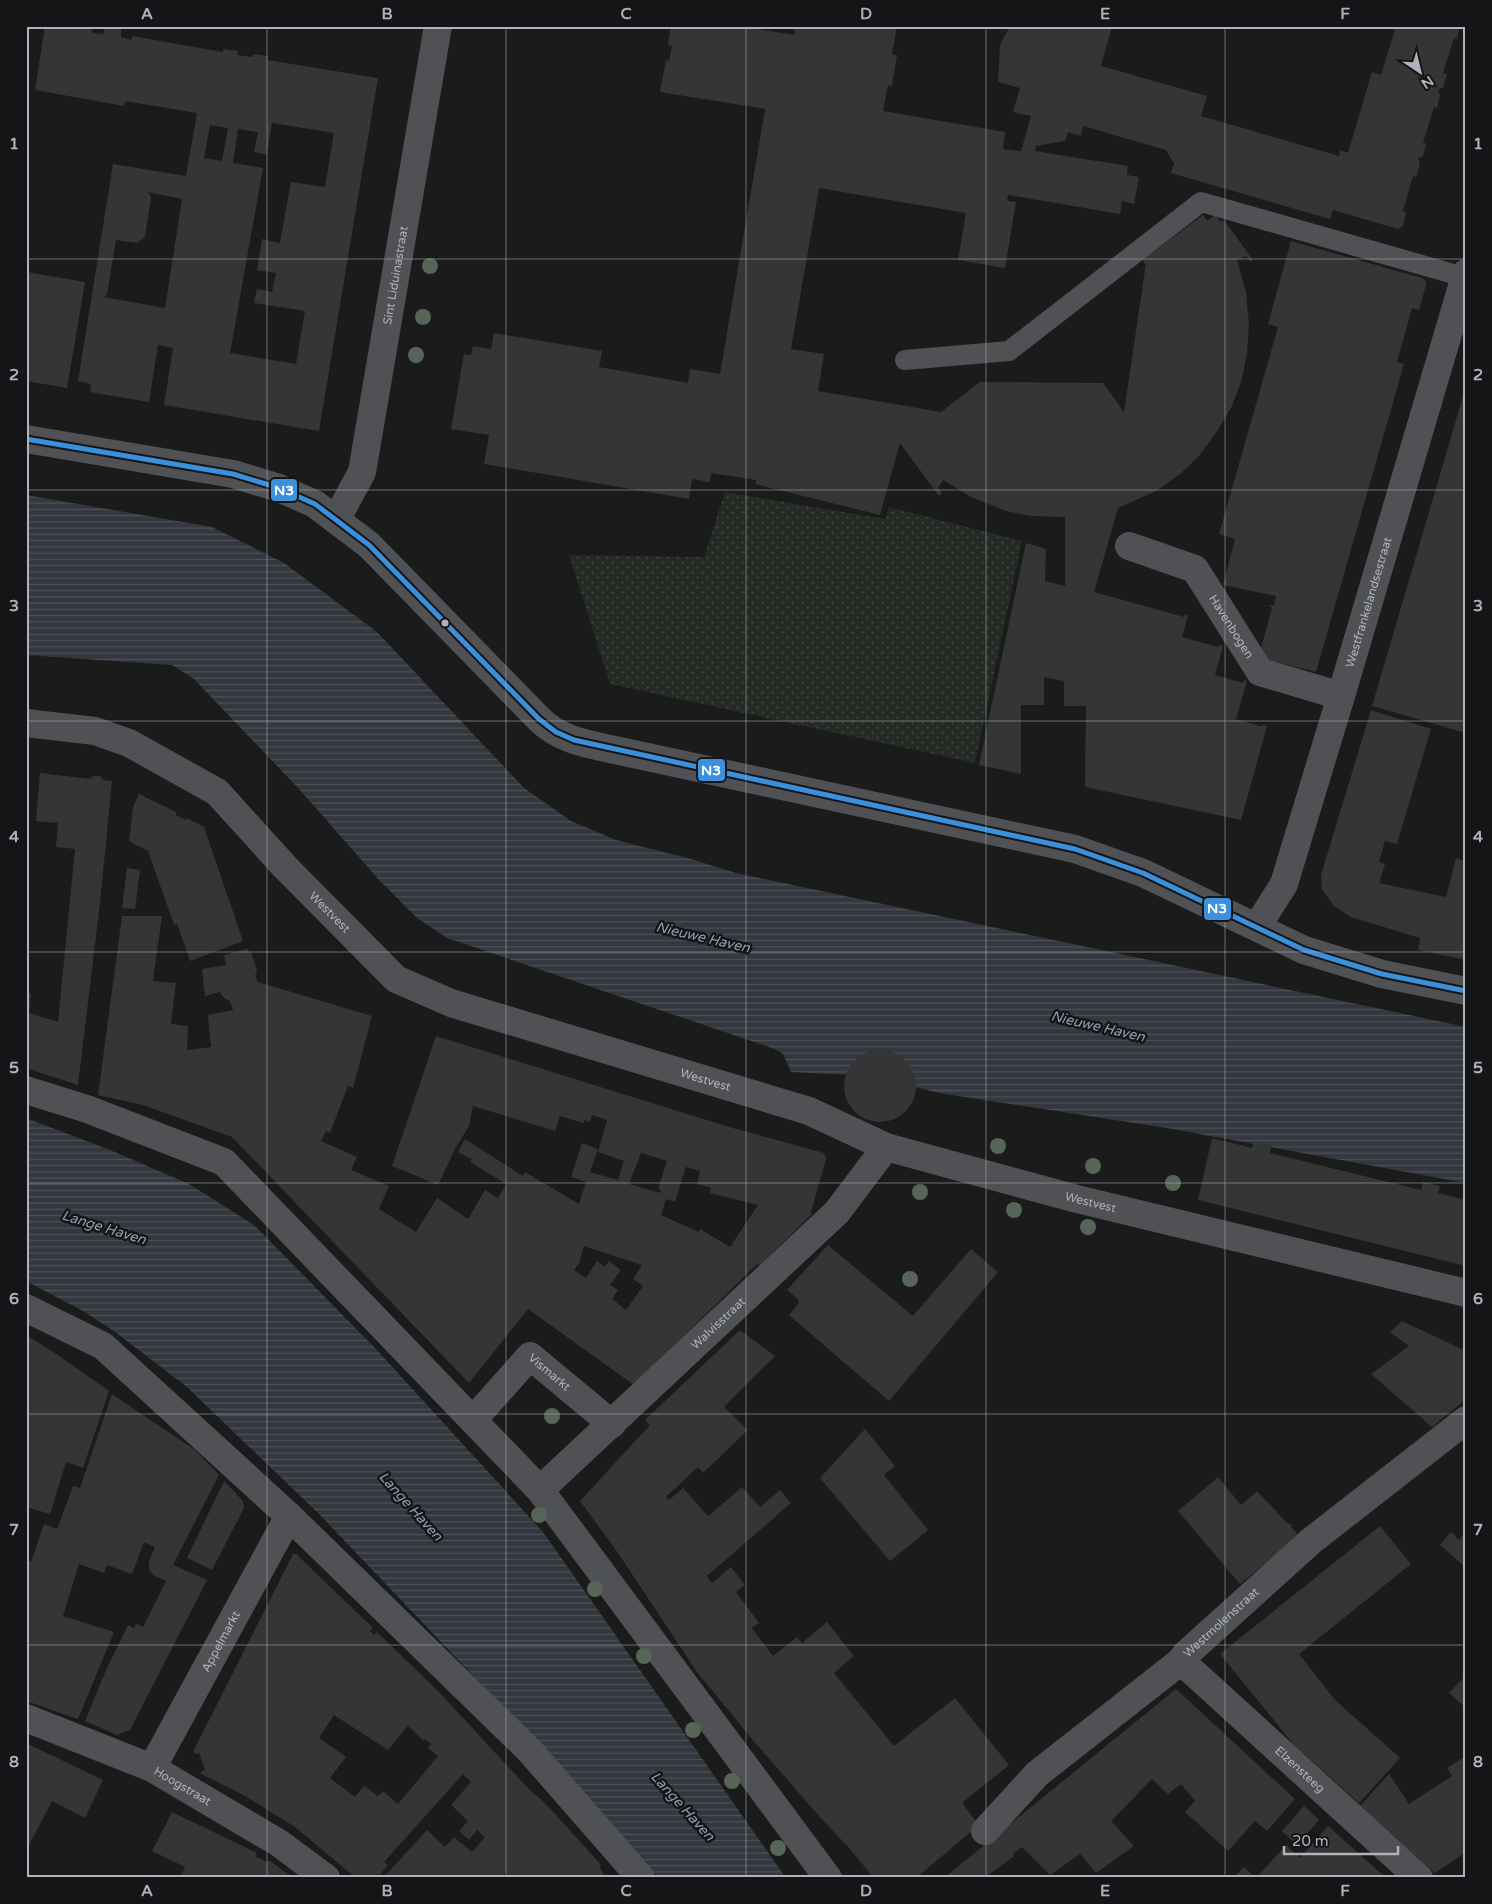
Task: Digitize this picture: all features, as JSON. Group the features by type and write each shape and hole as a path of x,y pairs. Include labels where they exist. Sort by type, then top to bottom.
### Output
{"street":[{"name":"Sint Liduinastraat","path":"336,520 362,472 438,26"},
{"name":"Westfrankelandsestraat","path":"1257,927 1284,884 1465,275"},
{"path":"26,440 233,474 279,488 315,504 369,545 549,730 564,737 614,750 1075,848 1143,873 1304,950 1382,974 1466,991"},
{"name":"Havenbogen","path":"1129,546 1195,569 1260,672 1341,696"},
{"name":"Westvest","path":"26,723 95,731 128,743 217,792 285,867 396,979 451,1003 809,1112 886,1147 1077,1199 1466,1293"},
{"path":"26,1090 88,1109 224,1162 540,1490 828,1878"},
{"name":"Walvisstraat","path":"540,1490 837,1212 886,1147"},
{"path":"26,1308 103,1346 289,1516 530,1751 641,1878"},
{"name":"Vismarkt","path":"473,1420 530,1356 612,1424"},
{"name":"Westmolenstraat","path":"985,1831 1037,1774 1181,1661 1185,1655 1311,1542 1466,1420"},
{"name":"Appelmarkt","path":"152,1768 289,1516"},
{"name":"Elzensteeg","path":"1181,1661 1419,1878"},
{"name":"Hoogstraat","path":"26,1718 152,1768 279,1843 326,1878"}],"lane":[{"path":"905,360 1009,351 1201,202 1465,275"}],"shaded area":[{"path":"725,492 885,519 889,507 1022,541 975,763 610,684 569,555 704,557"}],"water":[{"name":"Nieuwe Haven","path":"26,495 212,527 284,563 377,632 524,788 571,821 616,840 691,859 736,873 1466,1027 1466,1183 1167,1128 939,1093 870,1076 791,1072 783,1054 775,1049 447,938 416,917 380,881 300,790 194,679 172,665 26,655"},
{"name":"Lange Haven","path":"26,1118 110,1150 189,1184 254,1225 375,1348 543,1532 786,1878 659,1878 569,1776 320,1515 187,1387 114,1331 83,1311 26,1281"}],"building":[{"path":"45,26 63,26 73,30 76,26 91,26 92,33 103,34 106,26 121,26 121,37 132,40 132,36 223,52 223,49 238,51 237,55 253,57 253,54 268,56 267,60 378,78 319,431 164,405 173,348 158,345 149,402 90,392 91,384 78,381 113,164 186,176 197,113 125,101 124,106 35,90","holes":["272,123 334,133 325,187 291,182 280,243 262,239 257,270 276,273 272,292 257,289 254,303 305,311 296,364 230,353 263,168 233,163 238,129 258,132 254,152 267,155","210,125 228,128 222,161 204,158","148,192 182,199 165,308 104,297 107,294 116,240 137,243 145,237 151,197"]},
{"path":"671,26 738,26 794,35 795,26 897,26 892,54 897,55 892,86 888,85 883,111 1005,132 1003,149 1021,151 1031,116 1013,112 1020,88 998,82 1000,45 1010,26 1112,26 1101,66 1207,96 1201,116 1339,156 1340,150 1348,153 1372,72 1381,75 1396,26 1460,26 1457,39 1454,38 1443,73 1447,74 1443,87 1438,90 1440,95 1437,108 1434,107 1423,143 1426,144 1423,156 1418,158 1420,165 1416,177 1413,176 1403,211 1406,212 1403,226 1398,229 1333,210 1330,219 1171,173 1174,164 1166,150 1083,126 1081,136 1068,132 1065,141 1036,146 1035,151 1128,166 1127,175 1139,177 1134,204 1122,201 1120,214 1008,195 1007,201 1016,202 1005,268 958,260 966,213 819,188 791,349 824,354 818,391 941,412 980,382 1103,383 1124,412 1146,263 1142,260 1203,215 1207,221 1215,215 1221,222 1224,220 1253,260 1250,262 1246,256 1237,260 1246,292 1249,325 1247,354 1241,382 1231,408 1199,456 1179,475 1156,491 1118,508 1094,592 1184,617 1185,614 1188,616 1182,637 1218,647 1219,645 1223,646 1215,675 1243,683 1244,680 1247,681 1236,719 1263,727 1263,724 1267,726 1241,820 1085,787 1086,706 1064,706 1064,681 1044,677 1044,705 1021,705 1021,774 979,765 1026,543 1046,549 1045,581 1065,586 1065,517 1030,516 1006,511 971,497 943,480 938,488 942,493 939,496 900,443 880,515 755,484 756,480 711,473 710,482 692,479 689,499 484,464 489,435 451,429 464,354 471,355 473,346 491,349 494,333 602,351 599,367 688,383 690,369 720,374 765,109 660,92 666,60 669,61 672,46 668,45"},
{"path":"1291,241 1422,278 1426,281 1419,310 1412,308 1397,362 1404,364 1316,672 1261,658 1258,659 1272,608 1269,605 1274,606 1276,596 1223,585 1235,539 1219,534 1278,327 1268,324"},
{"path":"27,272 85,282 67,388 26,381"},
{"path":"1466,386 1466,733 1372,706"},
{"path":"1371,710 1431,729 1397,844 1385,841 1379,862 1385,864 1379,883 1446,897 1456,858 1466,861 1466,960 1418,950 1420,938 1351,917 1334,906 1322,889 1321,875"},
{"path":"40,773 90,779 93,776 100,776 103,780 112,781 100,903 78,1085 26,1068 26,993 31,993 29,1013 58,1022 75,849 56,847 58,823 36,821"},
{"path":"139,794 176,812 176,815 186,820 187,818 204,827 243,941 190,961 177,924 174,925 148,851 129,841 133,807"},
{"path":"127,868 140,870 135,909 122,908"},
{"path":"122,916 162,916 153,981 176,983 171,1024 188,1026 187,1050 211,1047 208,1015 233,1010 230,1001 224,998 220,992 205,996 202,969 226,965 224,955 247,949 252,954 257,971 255,976 258,982 372,1016 353,1088 348,1086 330,1133 326,1131 321,1141 357,1157 351,1170 389,1186 379,1209 416,1232 437,1198 468,1219 485,1190 498,1198 506,1184 470,1162 475,1152 471,1159 458,1152 465,1139 523,1176 525,1172 579,1204 586,1182 571,1177 582,1143 598,1149 590,1172 618,1180 624,1161 598,1152 607,1120 592,1115 590,1122 584,1120 584,1123 560,1116 555,1131 473,1106 469,1126 456,1147 438,1185 392,1166 436,1036 729,1127 824,1153 826,1159 812,1214 760,1265 757,1264 634,1385 528,1309 469,1383 232,1137 143,1105 98,1095","holes":["641,1153 667,1161 658,1189 661,1189 660,1193 629,1184","686,1167 700,1171 697,1184 711,1188 710,1193 758,1205 730,1247 700,1229 699,1232 661,1215 666,1199 675,1202","584,1246 642,1265 633,1279 643,1286 626,1310 612,1299 618,1290 610,1285 621,1270 609,1261 605,1267 597,1261 586,1278 574,1270 579,1263"]},
{"path":"887,1050 906,1060 914,1072 916,1086 914,1100 906,1112 894,1120 873,1122 854,1112 846,1100 844,1079 854,1060 866,1052"},
{"path":"1212,1138 1252,1148 1254,1141 1272,1145 1270,1153 1421,1190 1423,1182 1440,1186 1438,1193 1466,1200 1466,1266 1198,1200"},
{"path":"828,1245 913,1316 971,1249 998,1272 889,1401 789,1315 799,1303 799,1300 787,1290"},
{"path":"1402,1321 1466,1351 1466,1399 1432,1427 1371,1374 1409,1346 1390,1332"},
{"path":"740,1330 775,1356 724,1407 748,1430 703,1473 698,1467 666,1497 669,1500 683,1488 708,1516 742,1487 760,1507 780,1490 791,1503 707,1576 712,1583 731,1567 745,1585 736,1592 759,1623 752,1628 773,1656 797,1637 802,1643 827,1622 854,1656 834,1673 894,1746 955,1698 1009,1765 962,1803 979,1825 916,1878 874,1878 751,1738 697,1672 616,1550 580,1501 650,1425 645,1420"},
{"path":"26,1335 109,1391 83,1468 66,1462 50,1514 26,1507"},
{"path":"112,1394 195,1450 219,1475 173,1565 207,1580 130,1730 117,1735 85,1721 106,1670 128,1625 134,1628 136,1624 143,1627 166,1581 155,1576 149,1570 149,1561 155,1547 144,1542 132,1574 107,1565 104,1573 79,1564 63,1616 114,1632 78,1719 26,1701 26,1560 31,1562 44,1524 57,1529 73,1486 80,1488"},
{"path":"865,1429 895,1466 884,1475 928,1530 890,1561 820,1478"},
{"path":"1218,1477 1241,1505 1257,1491 1292,1526 1299,1536 1240,1584 1178,1511"},
{"path":"224,1481 243,1501 244,1508 212,1570 187,1558"},
{"path":"1380,1526 1411,1564 1299,1654 1335,1700 1400,1758 1359,1803 1294,1745 1220,1654"},
{"path":"1451,1532 1459,1540 1466,1532 1466,1568 1440,1545"},
{"path":"293,1554 296,1554 373,1628 370,1631 374,1635 377,1632 439,1692 527,1787 548,1806 601,1865 599,1866 606,1878 510,1878 505,1873 500,1878 383,1878 427,1830 445,1847 454,1837 472,1852 485,1837 477,1830 469,1840 459,1831 468,1821 451,1805 471,1782 463,1774 384,1862 388,1865 377,1878 356,1878 295,1827 245,1796 201,1774 205,1770 199,1753 195,1754 194,1750","holes":["334,1715 388,1750 408,1726 424,1741 425,1739 431,1744 428,1748 438,1756 398,1804 383,1791 378,1796 364,1786 355,1797 330,1778 346,1757 319,1738"]},
{"path":"1466,1675 1466,1708 1449,1693"},
{"path":"1176,1689 1295,1799 1267,1831 1255,1821 1228,1851 1185,1812 1195,1801 1181,1784 1168,1794 1152,1779 1111,1821 1134,1846 1096,1873 1080,1854 1050,1875 1022,1847 1013,1854 1014,1856 985,1878 944,1878"},
{"path":"26,1743 103,1780 85,1818 52,1801 26,1851"},
{"path":"1466,1756 1466,1852 1435,1873 1360,1806 1389,1774 1409,1804 1452,1776 1447,1768"},
{"path":"1304,1806 1319,1820 1297,1845 1282,1831"},
{"path":"172,1812 257,1853 255,1856 267,1862 269,1860 293,1878 180,1878 185,1867 152,1851"},
{"path":"1328,1826 1386,1878 1256,1878 1286,1845 1300,1858"},
{"path":"1244,1867 1256,1878 1233,1878"}],"transit line":[{"name":"N3","path":"26,439 233,474 279,488 315,504 369,545 539,719 556,732 574,740 1075,849 1143,873 1304,950 1382,974 1466,991"}]}
